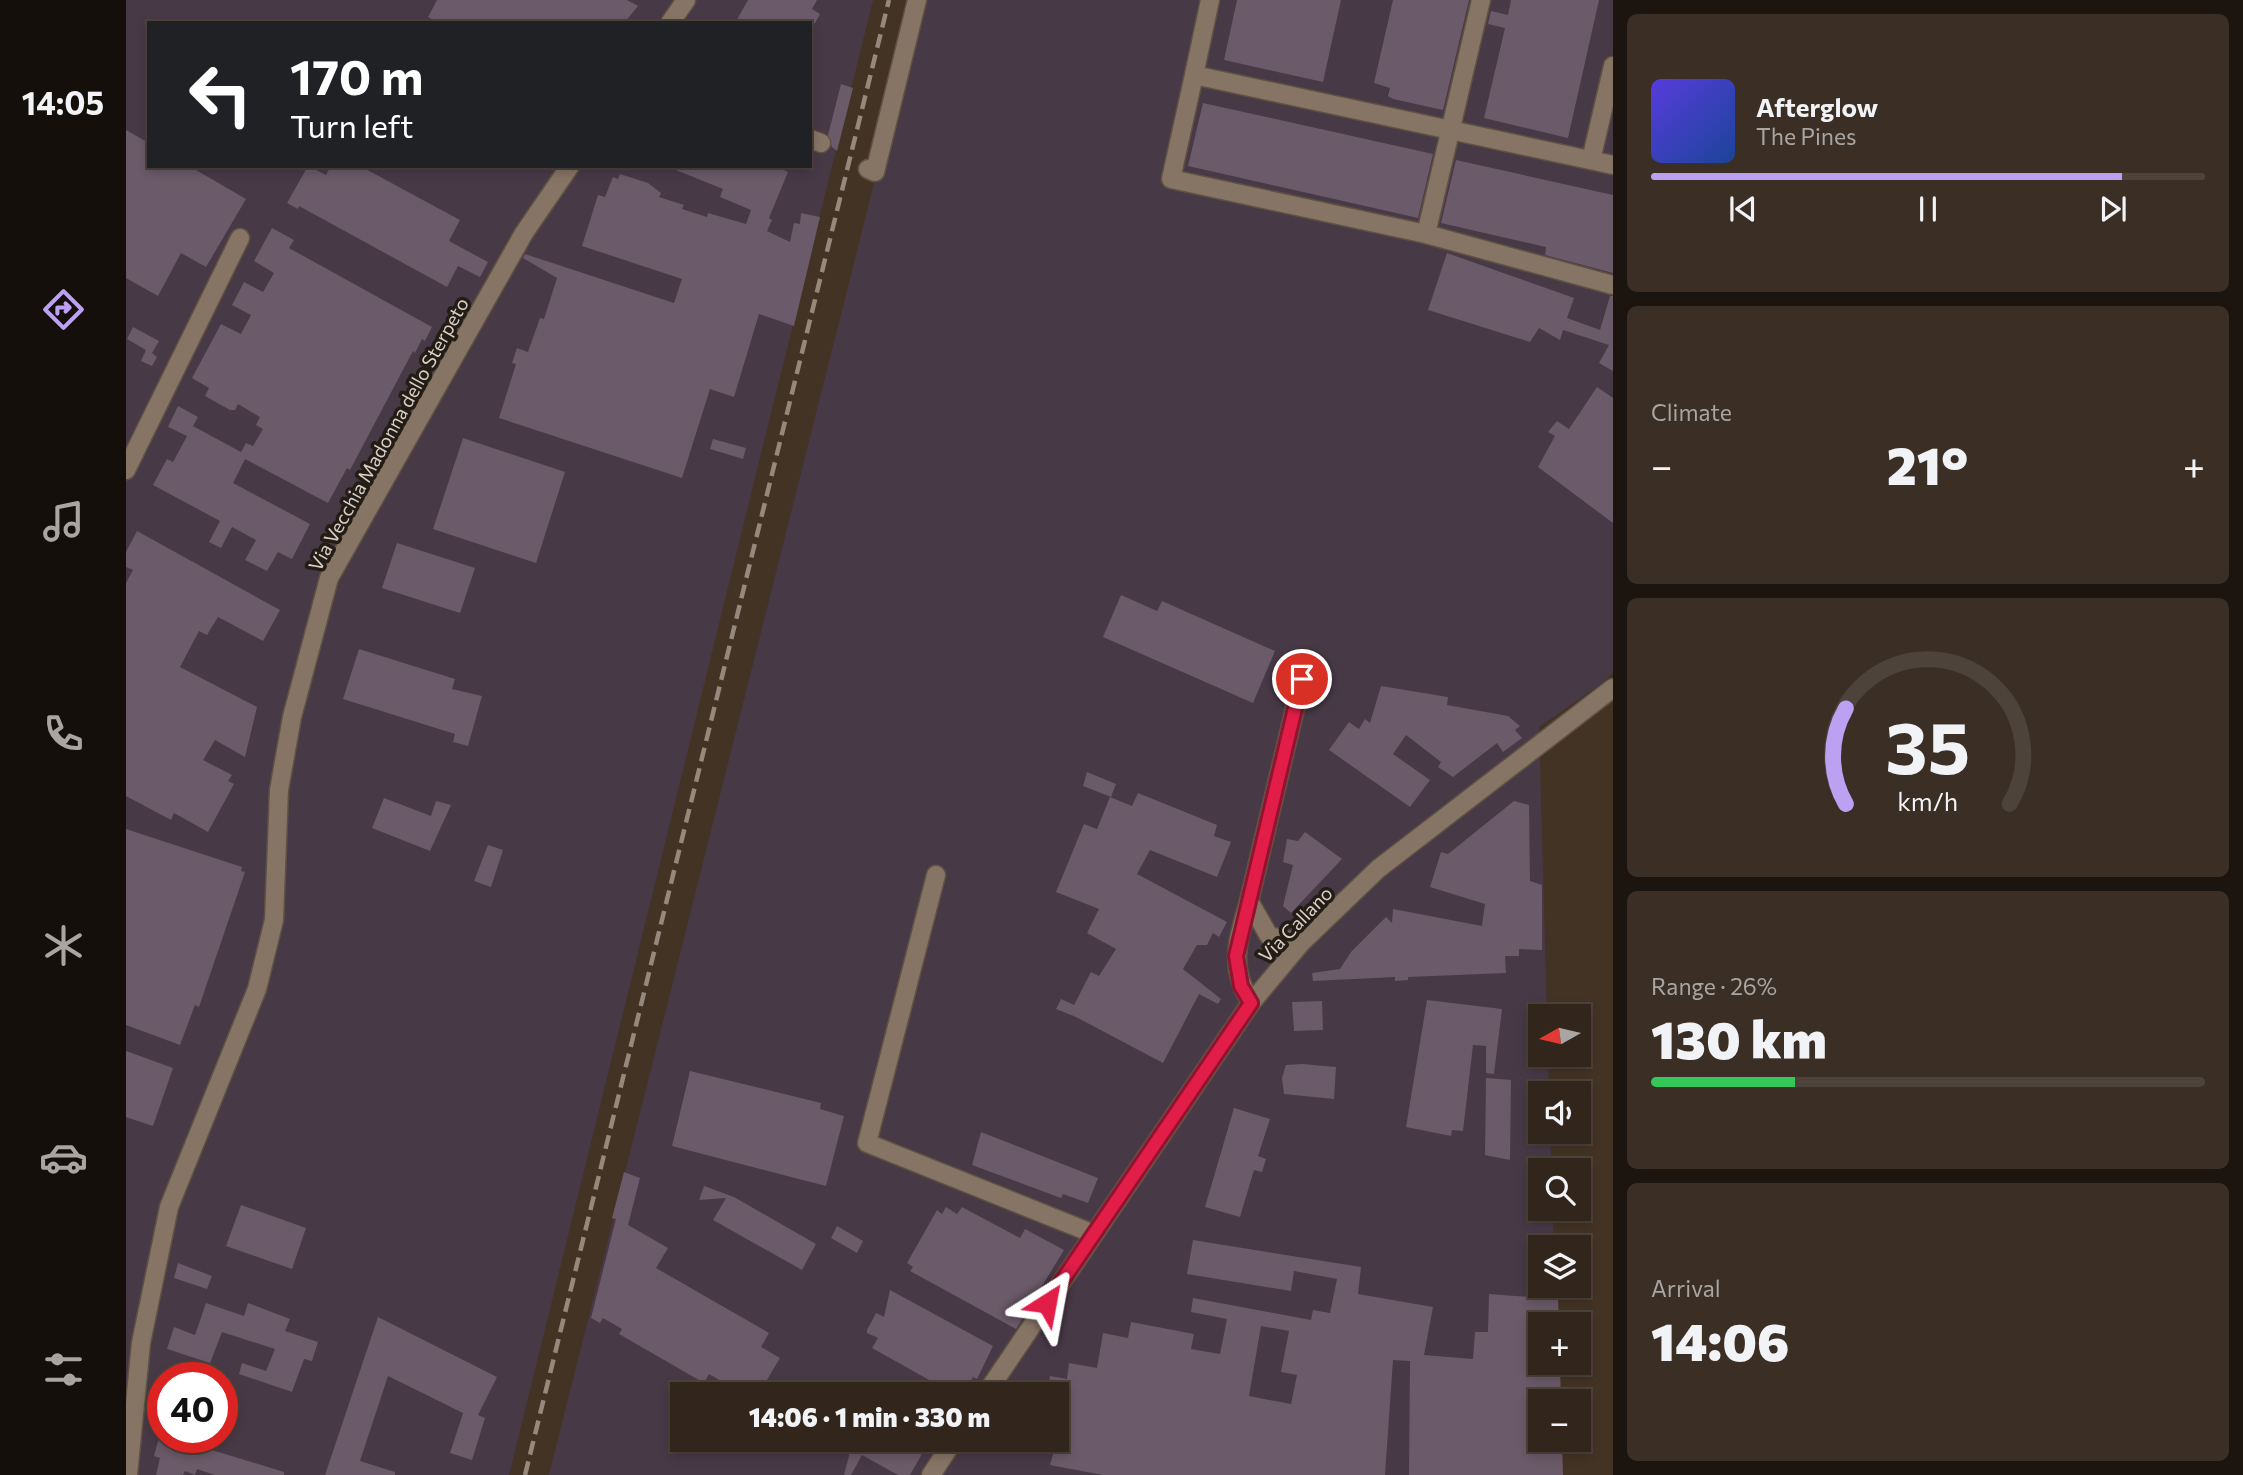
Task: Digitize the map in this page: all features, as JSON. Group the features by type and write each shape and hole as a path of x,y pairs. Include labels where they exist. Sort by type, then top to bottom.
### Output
{"street":[{"path":"671,21 685,0"},
{"path":"868,169 875,172 917,0"},
{"path":"1210,0 1171,179 1426,234 1613,285"},
{"path":"1426,234 1481,0"},
{"path":"1591,160 1613,66"},
{"path":"1194,75 1613,165"},
{"name":"Via Vecchia Madonna dello Sterpeto","path":"128,1475 141,1343 169,1208 257,989 274,920 279,790 292,717 329,578 524,233 569,168"},
{"path":"126,470 240,238"},
{"path":"1251,1003 1238,979 1236,956 1302,679"},
{"name":"Via Callano","path":"994,1382 1251,1003 1301,943 1378,869 1613,688"},
{"path":"936,875 867,1143 1094,1234"},
{"path":"1249,901 1269,936 1301,943"},
{"path":"931,1475 946,1452"}],"shaded area":[{"path":"126,0 873,0 509,1475 126,1475"},
{"path":"920,0 1613,0 1613,672 1602,683 1539,727 1547,1004 1528,1004 1528,1068 1548,1068 1549,1081 1528,1081 1528,1144 1551,1144 1551,1158 1528,1158 1528,1221 1553,1221 1554,1235 1528,1235 1528,1298 1555,1298 1556,1312 1528,1312 1528,1375 1540,1375 1540,1389 1528,1389 1528,1452 1547,1452 1560,1475 549,1475"}],"building":[{"path":"437,0 627,0 638,6 626,21 435,21 428,17"},
{"path":"748,0 817,0 812,9 820,14 815,23 736,21"},
{"path":"1237,0 1341,0 1323,82 1224,60"},
{"path":"1393,0 1469,0 1443,110 1393,99 1388,96 1390,88 1374,83"},
{"path":"1511,0 1599,0 1568,138 1484,118 1505,28 1488,24 1491,11 1508,15"},
{"path":"841,84 853,88 837,151 832,147 828,135"},
{"path":"1203,103 1433,154 1418,218 1188,166"},
{"path":"126,130 147,142 147,168 192,168 246,199 206,267 181,253 158,296 126,278"},
{"path":"1456,160 1613,195 1613,273 1545,255 1546,247 1441,223"},
{"path":"307,168 326,175 330,168 364,168 460,220 449,241 488,262 480,277 458,266 447,287 299,206 298,209 287,203"},
{"path":"671,168 780,168 788,172 769,218 772,220 767,231 790,242 794,223 800,224 801,213 820,217 794,326 759,314 734,397 710,389 682,478 499,418 516,364 512,363 517,348 528,352 540,318 544,319 557,278 523,258 525,254 674,303 682,279 582,246 598,195 605,197 613,177 618,179 620,174 648,183 661,193 659,197 684,205 682,209 746,224 751,210 720,197 723,189"},
{"path":"272,228 294,240 289,248 432,327 425,341 422,339 415,353 413,351 350,470 347,468 328,503 245,459 233,483 310,524 292,559 278,552 267,571 245,560 256,540 232,527 221,548 209,542 220,521 153,485 167,459 173,462 187,436 168,427 178,406 198,417 193,426 241,452 246,443 253,446 263,429 256,425 260,417 238,404 235,410 230,410 205,396 209,388 192,378 221,324 241,334 251,315 232,305 244,282 263,292 274,273 254,261"},
{"path":"1447,253 1574,298 1567,318 1600,330 1610,296 1613,296 1613,371 1599,363 1609,345 1563,330 1560,340 1539,328 1530,342 1428,310"},
{"path":"133,327 159,341 152,353 157,357 152,366 141,361 146,350 127,339"},
{"path":"1597,387 1613,398 1613,523 1538,467 1555,436 1548,432 1557,421 1569,429"},
{"path":"463,438 565,472 536,563 433,529"},
{"path":"713,439 746,448 743,459 710,449"},
{"path":"137,531 280,610 263,641 218,617 207,635 199,631 180,667 257,707 245,757 215,740 203,760 232,775 228,781 234,784 208,832 174,813 171,820 126,796 126,583 133,570 126,567 126,552"},
{"path":"397,543 475,568 460,613 382,588"},
{"path":"1121,595 1157,611 1162,601 1275,651 1253,703 1103,637"},
{"path":"359,649 455,679 452,689 482,696 468,746 453,742 455,734 343,699"},
{"path":"1381,686 1448,697 1447,705 1508,716 1520,726 1515,730 1522,738 1503,752 1497,743 1453,777 1438,767 1441,762 1406,735 1393,754 1430,780 1410,807 1329,750 1349,722 1359,729 1365,719 1370,723"},
{"path":"1087,772 1116,784 1111,797 1083,786"},
{"path":"1138,793 1217,825 1214,836 1231,842 1217,877 1150,850 1137,874 1227,922 1219,937 1213,933 1207,945 1197,945 1183,969 1221,999 1218,1004 1199,994 1163,1063 1056,1009 1061,999 1074,1005 1091,972 1099,976 1116,949 1087,933 1099,909 1056,892 1084,824 1097,829 1110,797 1132,806"},
{"path":"384,798 431,816 436,801 451,805 430,851 372,828"},
{"path":"1514,801 1529,805 1530,881 1542,885 1542,950 1519,949 1519,956 1505,956 1506,973 1408,977 1408,980 1395,981 1395,977 1313,981 1312,973 1340,969 1351,952 1386,917 1392,923 1393,909 1482,926 1485,904 1430,887 1441,852 1448,854"},
{"path":"126,829 242,867 241,871 245,872 199,1007 195,1005 180,1045 126,1025"},
{"path":"1305,832 1342,859 1291,913 1283,906 1293,865 1283,862 1287,839 1298,841"},
{"path":"488,845 503,850 491,887 474,881"},
{"path":"1427,1000 1502,1009 1494,1074 1486,1073 1486,1046 1473,1045 1463,1131 1452,1130 1451,1136 1406,1127"},
{"path":"1322,1001 1323,1030 1294,1031 1292,1002"},
{"path":"126,1051 173,1068 153,1126 126,1117"},
{"path":"1286,1065 1336,1067 1334,1099 1284,1094 1282,1078"},
{"path":"690,1071 821,1103 820,1109 844,1116 826,1186 672,1146"},
{"path":"1486,1078 1511,1080 1510,1160 1485,1155"},
{"path":"1234,1108 1270,1119 1258,1156 1266,1159 1262,1172 1254,1170 1240,1217 1205,1207"},
{"path":"981,1132 1098,1178 1088,1203 1063,1194 1061,1198 972,1165"},
{"path":"624,1172 640,1178 628,1225 668,1248 656,1268 769,1333 761,1347 780,1358 766,1382 723,1382 709,1374 702,1382 619,1334 622,1329 603,1318 600,1323 591,1318 616,1219 612,1218"},
{"path":"704,1186 734,1197 816,1244 802,1270 713,1220 726,1198 699,1200"},
{"path":"241,1205 306,1228 292,1269 226,1246"},
{"path":"946,1207 957,1214 962,1207 1020,1238 1025,1229 1064,1250 1016,1329 910,1271 913,1267 907,1263 937,1210 942,1214"},
{"path":"837,1226 863,1241 857,1253 831,1238"},
{"path":"1193,1240 1361,1267 1358,1294 1433,1307 1424,1355 1473,1359 1475,1332 1488,1332 1489,1294 1558,1299 1558,1312 1528,1312 1528,1375 1560,1375 1561,1389 1528,1389 1528,1452 1562,1452 1563,1475 1409,1475 1410,1361 1393,1360 1385,1475 1103,1475 1050,1465 1054,1452 1069,1452 1069,1382 1049,1382 1050,1376 1067,1379 1069,1363 1097,1368 1103,1333 1128,1338 1131,1322 1194,1334 1191,1349 1220,1354 1227,1319 1191,1312 1193,1298 1311,1320 1313,1310 1330,1313 1337,1279 1294,1271 1291,1291 1187,1274","holes":["1261,1326 1289,1331 1281,1372 1297,1375 1291,1404 1249,1396"]},
{"path":"178,1263 212,1276 207,1289 174,1278"},
{"path":"890,1290 993,1346 977,1379 973,1377 970,1382 933,1382 872,1348 878,1338 867,1333 867,1330 876,1313 884,1317"},
{"path":"206,1303 244,1316 248,1303 290,1319 285,1331 318,1342 312,1361 304,1359 292,1392 239,1374 242,1363 266,1371 275,1349 222,1332 210,1362 167,1349 174,1327 195,1335"},
{"path":"378,1317 497,1377 478,1415 485,1418 472,1460 450,1453 463,1413 388,1376 360,1461 395,1472 395,1475 325,1475"},
{"path":"850,1452 923,1452 910,1475 898,1475 862,1455 851,1475 844,1475"},
{"path":"155,1453 222,1453 284,1472 284,1475 215,1475 197,1469 195,1475 185,1471 183,1475 156,1475 160,1458 154,1456"}],"railway":[{"path":"525,1475 889,0"}],"route":[{"path":"1047,1303 1251,1003 1236,972 1236,956 1302,679"}]}
